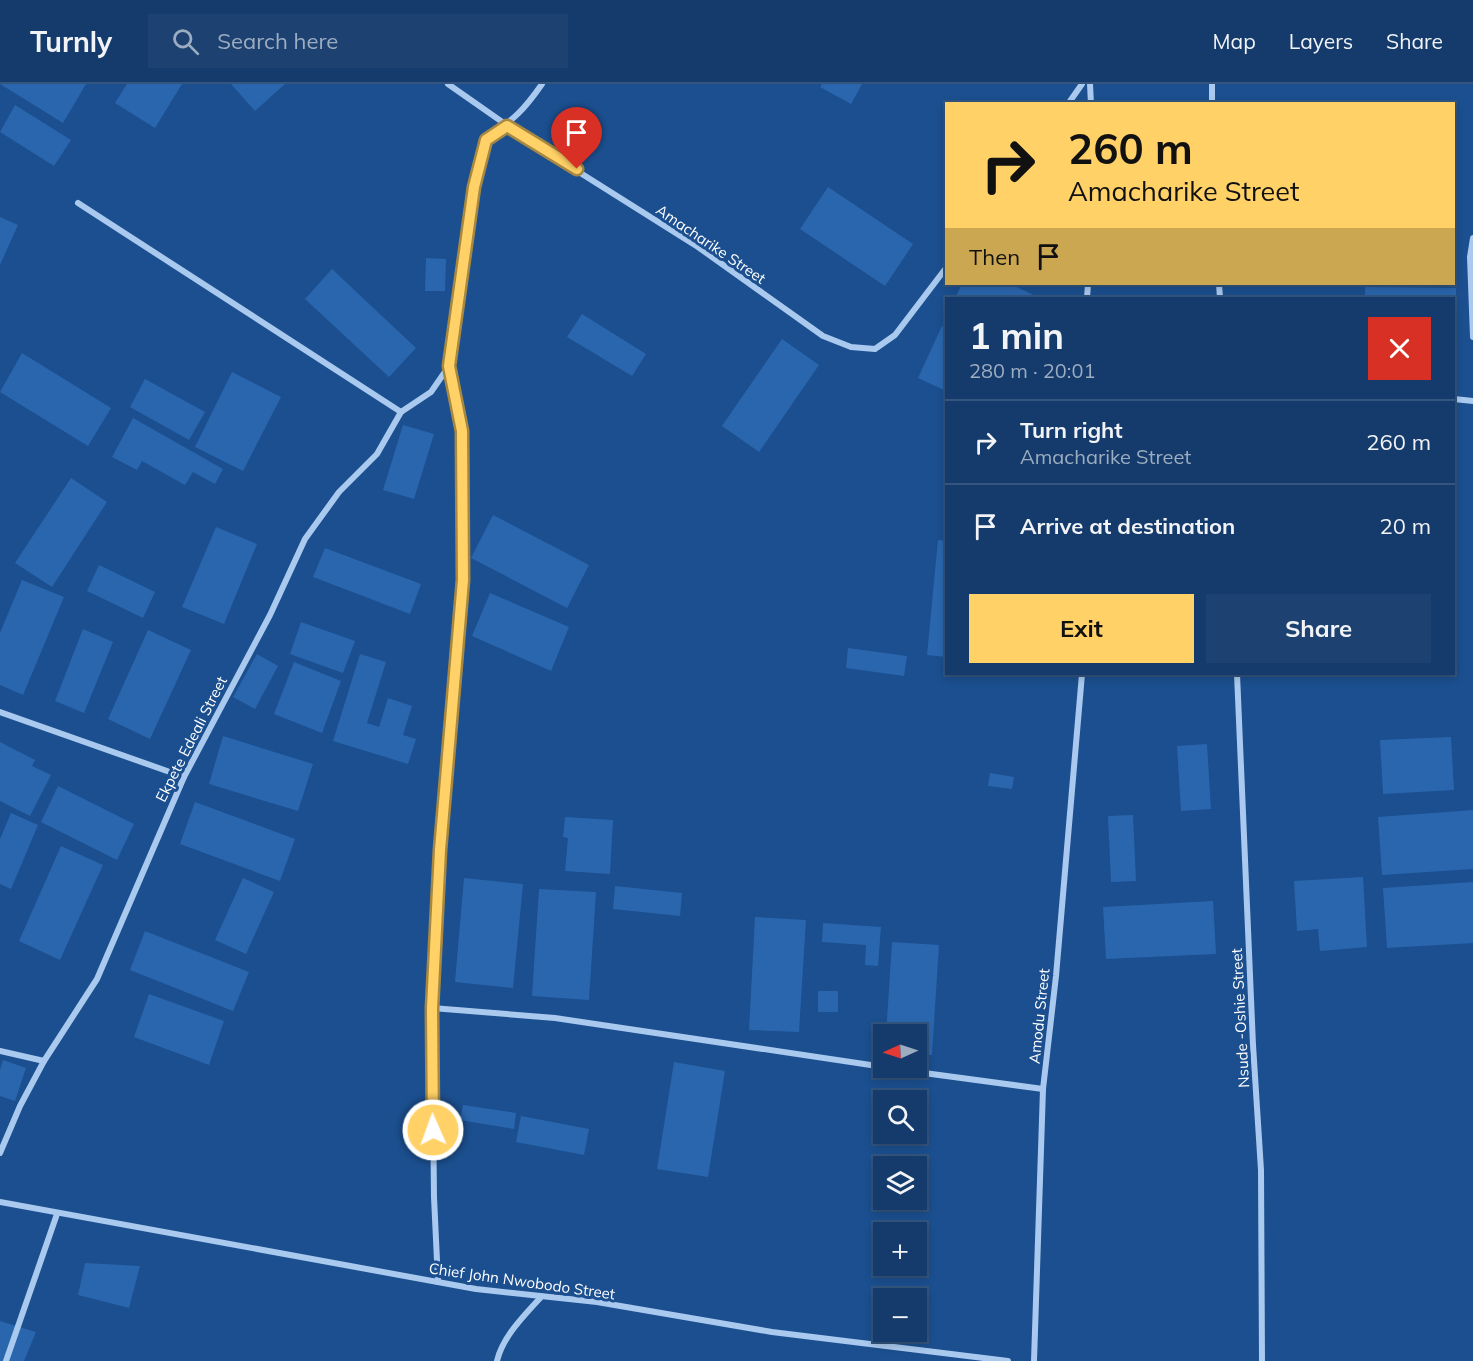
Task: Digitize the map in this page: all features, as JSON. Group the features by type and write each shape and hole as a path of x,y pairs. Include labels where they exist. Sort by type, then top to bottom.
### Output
{"street":[{"name":"Amacharike Street","path":"448,84 507,126 698,247 823,336 851,347 875,349 895,335 945,269"},
{"path":"438,1282 434,1197 432,1008 440,850 463,580 462,431 449,366 478,168 486,140 507,126 525,109 542,84"},
{"path":"1069,102 1082,84"},
{"path":"1090,84 1091,102"},
{"path":"1212,84 1212,102"},
{"path":"78,203 401,412"},
{"path":"1473,238 1470,257 1473,337"},
{"name":"Ekpete Edeali Street","path":"0,1153 20,1106 44,1061 96,979 184,777 270,615 305,539 339,492 376,454 401,412 431,392 449,366"},
{"path":"1455,399 1473,401"},
{"name":"Amodu Street","path":"1034,1361 1043,1089 1056,976 1082,675"},
{"name":"Nsude -Oshie Street","path":"1237,675 1252,1045 1261,1170 1262,1361"},
{"path":"0,712 184,777"},
{"path":"432,1008 555,1018 873,1066"},
{"path":"0,1051 44,1061"},
{"path":"927,1074 1043,1089"},
{"name":"Chief John Nwobodo Street","path":"0,1202 438,1282 541,1297 597,1302 772,1332 1008,1361"},
{"path":"6,1361 57,1214"},
{"path":"497,1361 500,1350 514,1328 541,1297"}],"building":[{"path":"0,84 86,84 63,123"},
{"path":"127,84 182,84 155,128 115,103"},
{"path":"231,84 285,84 255,111"},
{"path":"822,84 862,84 851,104 820,87"},
{"path":"15,105 71,140 54,166 0,132"},
{"path":"828,187 913,244 885,286 800,229"},
{"path":"0,217 18,225 0,265"},
{"path":"426,258 446,259 445,291 425,291"},
{"path":"332,269 416,348 389,377 305,299"},
{"path":"962,285 1012,285 1038,297 956,297"},
{"path":"1365,287 1456,288 1456,349 1455,297 1365,297"},
{"path":"582,314 646,354 632,376 567,337"},
{"path":"942,326 945,328 945,391 918,378"},
{"path":"782,339 819,365 759,452 722,426"},
{"path":"22,353 111,408 88,446 0,392"},
{"path":"232,372 281,397 243,471 195,447"},
{"path":"145,379 205,412 189,440 130,407"},
{"path":"133,418 223,469 215,484 193,472 185,485 142,461 137,470 112,457"},
{"path":"403,425 434,434 414,499 383,490"},
{"path":"71,478 107,502 52,587 15,563"},
{"path":"493,515 589,565 567,608 471,558"},
{"path":"216,527 257,544 224,624 182,607"},
{"path":"938,540 945,541 945,657 927,655"},
{"path":"325,548 421,584 410,614 313,577"},
{"path":"99,565 155,592 143,618 87,591"},
{"path":"22,580 64,597 23,695 0,685 0,633"},
{"path":"490,593 569,627 551,671 472,636"},
{"path":"301,622 355,641 343,673 290,654"},
{"path":"83,629 113,642 84,713 55,701"},
{"path":"148,630 191,650 150,739 108,719"},
{"path":"848,648 907,656 904,676 846,668"},
{"path":"257,654 278,666 255,709 233,697"},
{"path":"360,654 386,662 367,723 379,727 388,698 412,706 403,735 416,739 408,764 333,741"},
{"path":"294,662 341,681 322,733 274,714"},
{"path":"223,736 313,764 298,811 209,784"},
{"path":"1451,737 1454,790 1383,794 1380,740"},
{"path":"0,742 35,760 32,766 51,775 30,816 0,801"},
{"path":"1207,744 1211,809 1181,811 1177,746"},
{"path":"990,773 1014,777 1012,789 988,786"},
{"path":"58,786 134,824 117,860 41,822"},
{"path":"195,802 295,839 280,881 180,844"},
{"path":"1473,810 1473,869 1382,875 1378,817"},
{"path":"11,813 38,825 11,889 0,884 0,839"},
{"path":"1133,815 1136,881 1111,882 1108,816"},
{"path":"565,817 613,820 610,874 565,871 568,838 563,837"},
{"path":"61,846 103,865 60,960 19,941"},
{"path":"1363,877 1367,947 1320,951 1318,929 1297,931 1294,881"},
{"path":"243,878 274,892 246,954 215,940"},
{"path":"464,878 523,884 513,988 455,982"},
{"path":"1473,882 1473,943 1387,948 1383,888"},
{"path":"615,886 682,893 680,916 613,909"},
{"path":"539,889 596,892 589,1000 532,996"},
{"path":"1213,901 1216,954 1106,959 1103,907"},
{"path":"755,917 806,920 799,1032 749,1030"},
{"path":"823,923 881,927 878,966 865,965 866,945 822,942"},
{"path":"145,931 249,972 233,1011 130,970"},
{"path":"892,942 939,945 932,1055 927,1055 927,1024 887,1024"},
{"path":"818,991 838,991 838,1012 818,1012"},
{"path":"149,994 224,1021 209,1065 134,1037"},
{"path":"3,1060 26,1068 15,1101 0,1096 0,1070"},
{"path":"674,1062 725,1071 708,1177 657,1169"},
{"path":"463,1105 516,1113 514,1129 460,1120"},
{"path":"521,1116 589,1129 584,1155 516,1142"},
{"path":"85,1263 140,1266 129,1308 78,1295"},
{"path":"0,1321 36,1332 24,1361 0,1361"}],"route":[{"path":"433,1130 432,1008 440,850 463,580 462,431 449,366 474,187 486,140 507,126 577,169"}]}
